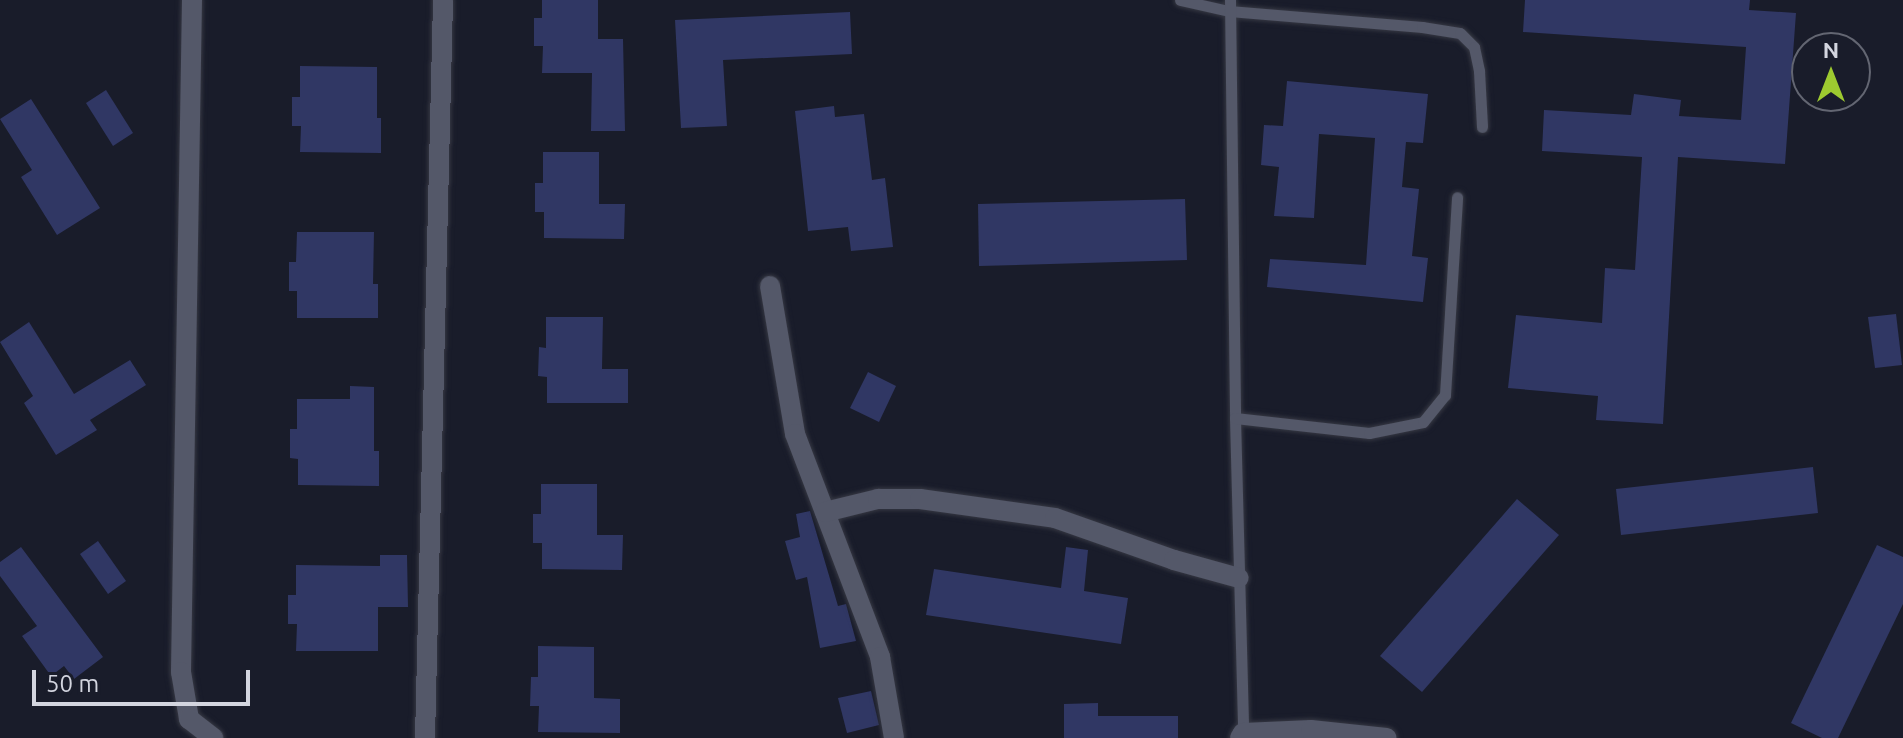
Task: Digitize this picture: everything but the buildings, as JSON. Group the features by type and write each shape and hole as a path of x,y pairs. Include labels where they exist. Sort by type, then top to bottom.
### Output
{"street":[{"path":"192,0 181,672 189,719 213,738"},
{"path":"425,738 443,0"},
{"path":"770,286 795,434 880,657 894,738"},
{"path":"825,512 878,499 920,499 1055,518 1174,560 1239,578"},
{"path":"1242,735 1311,730 1387,738"}],"lane":[{"path":"1180,0 1460,33 1474,47 1482,127"},
{"path":"1230,6 1242,735"},
{"path":"1235,418 1369,433 1423,422 1445,395 1457,197"}]}
